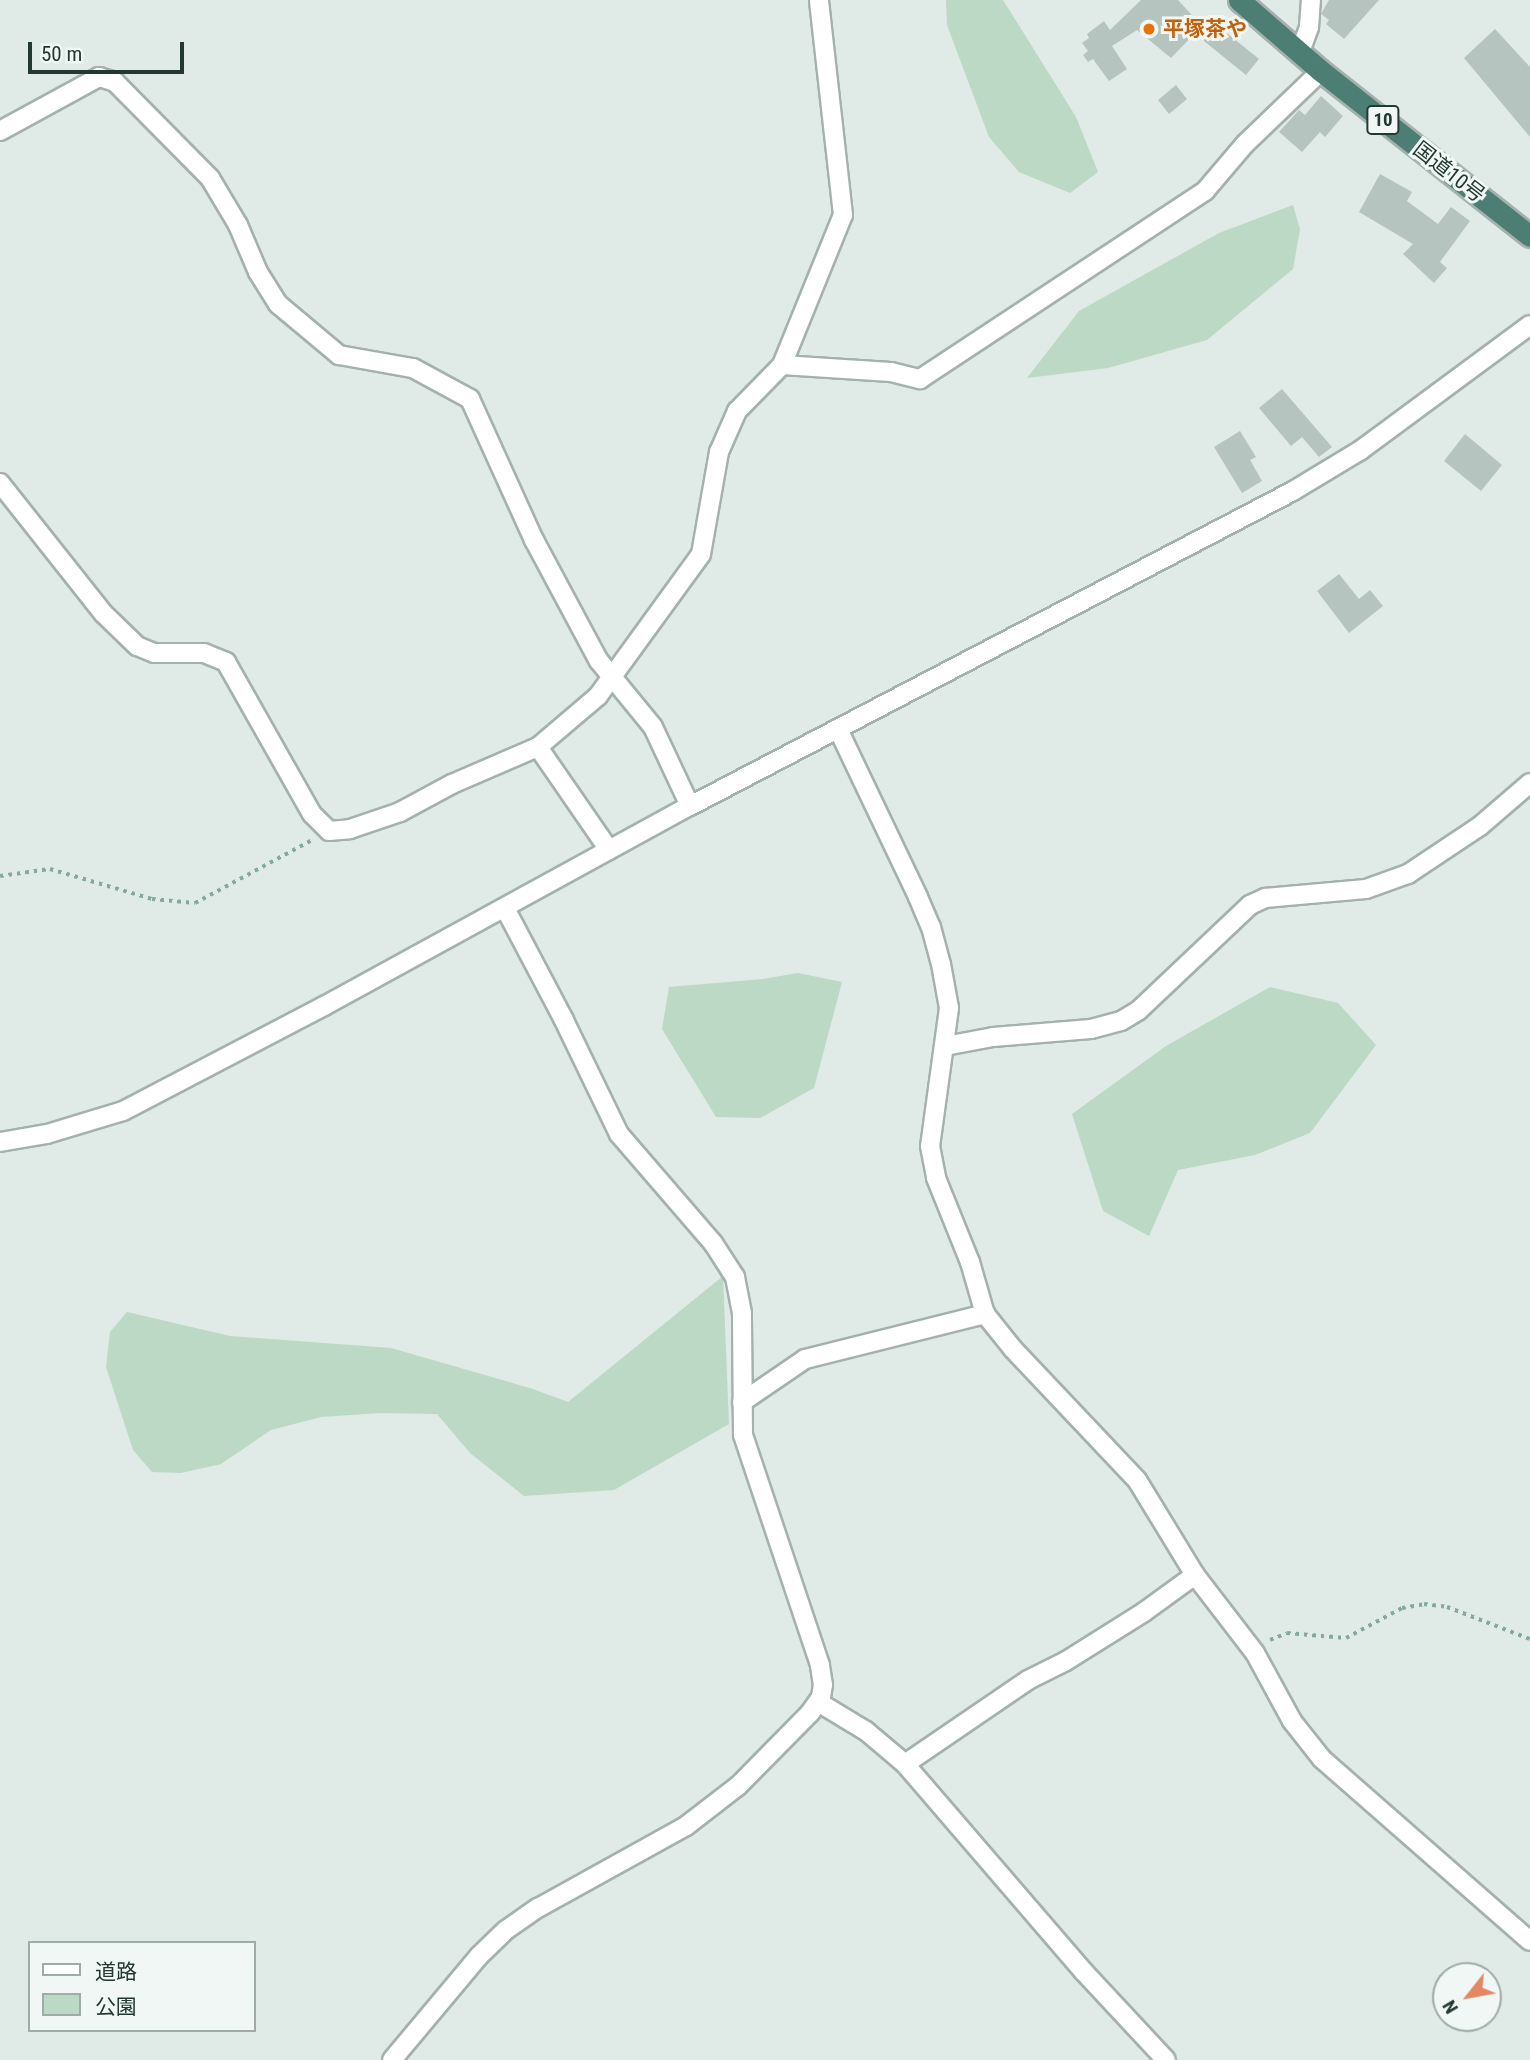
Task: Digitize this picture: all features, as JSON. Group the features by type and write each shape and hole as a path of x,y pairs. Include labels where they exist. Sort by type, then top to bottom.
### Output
{"highway":[{"name":"国道10号","path":"1238,0 1321,71 1530,236"}],"street":[{"path":"0,483 104,614 137,646 154,653 204,653 226,662 312,814 329,831 350,829 400,812 452,784 538,747 598,696 701,554 719,452 737,411 782,365 843,215 819,0"},
{"path":"1300,51 1309,26 1311,0"},
{"path":"782,365 891,372 920,379 1205,191 1245,144 1321,71"},
{"path":"0,131 99,77 115,82 210,178 238,225 258,272 278,304 339,355 413,368 470,399 534,540 599,661 653,727 690,806"},
{"path":"0,1142 60,1131 123,1111 505,908 690,806 1293,491 1361,450 1530,325"},
{"path":"838,729 931,927 949,1008 930,1146 936,1178 970,1262 985,1314 1013,1349 1137,1480 1195,1575 1255,1653 1292,1721 1322,1759 1530,1941"},
{"path":"538,747 609,849"},
{"path":"945,1046 993,1037 1091,1029 1121,1021 1139,1010 1250,905 1265,898 1366,889 1408,874 1480,826 1530,783"},
{"path":"392,2060 479,1956 506,1930 538,1908 686,1826 738,1786 780,1746 818,1702 823,1685 820,1665 743,1435 742,1313 734,1277 713,1243 619,1134 564,1020 505,908"},
{"path":"742,1402 815,1355 985,1314"},
{"path":"905,1764 1028,1680 1066,1661 1144,1612 1195,1575"},
{"path":"818,1702 866,1731 905,1764 1084,1972 1166,2060"}],"path":[{"path":"0,876 51,869 152,899 195,903 329,831"},
{"path":"1255,1653 1271,1639 1287,1633 1346,1638 1402,1608 1424,1604 1447,1607 1530,1639"}],"green space":[{"path":"946,0 1003,0 1076,117 1098,172 1070,193 1019,172 989,137 947,25"},
{"path":"1293,205 1300,229 1293,269 1207,340 1108,368 1027,378 1079,311 1219,233"},
{"path":"798,973 842,982 814,1088 760,1118 716,1117 662,1029 669,987 763,979"},
{"path":"1270,987 1338,1003 1376,1045 1310,1133 1255,1155 1178,1170 1149,1236 1103,1211 1072,1114 1166,1046"},
{"path":"723,1276 729,1424 614,1490 524,1496 470,1453 437,1414 380,1413 321,1417 271,1430 221,1464 181,1473 152,1472 133,1450 106,1367 110,1332 127,1312 230,1336 391,1348 533,1389 568,1402"}],"building":[{"path":"1141,0 1178,0 1202,26 1171,58 1137,30 1112,46 1127,69 1109,81 1093,59 1088,62 1083,55 1088,51 1082,43 1089,38 1087,34 1104,21 1110,30"},
{"path":"1329,0 1379,0 1344,39 1326,24 1329,20 1321,14"},
{"path":"1212,21 1259,59 1246,75 1199,37"},
{"path":"1495,29 1530,67 1530,137 1464,58"},
{"path":"1176,85 1187,99 1169,114 1158,100"},
{"path":"1321,96 1343,116 1325,137 1320,132 1302,152 1279,132 1299,110 1305,115"},
{"path":"1380,174 1412,192 1407,201 1438,224 1451,207 1470,221 1440,262 1447,268 1434,283 1403,254 1413,244 1359,212"},
{"path":"1282,389 1332,447 1319,457 1302,437 1291,446 1259,408"},
{"path":"1240,431 1256,457 1250,460 1262,481 1242,493 1214,447"},
{"path":"1465,434 1502,465 1481,491 1444,461"},
{"path":"1339,574 1359,599 1370,590 1383,606 1349,633 1317,591"}],"place":[{"name":"平塚茶や","path":"1149,29"}]}
